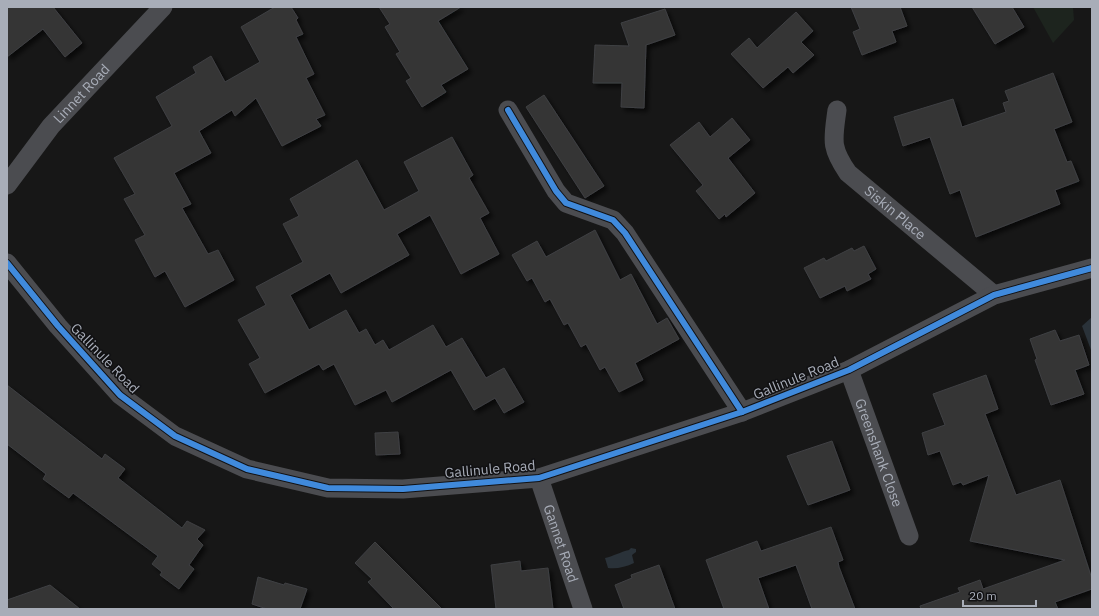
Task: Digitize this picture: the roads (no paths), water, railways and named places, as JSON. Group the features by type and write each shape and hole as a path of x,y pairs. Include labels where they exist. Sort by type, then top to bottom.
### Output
{"street":[{"name":"Linnet Road","path":"7,185 51,126 163,7"},
{"path":"508,110 556,191 566,202 613,220 625,233 742,412"},
{"name":"Siskin Place","path":"837,110 832,142 838,158 848,173 994,295"},
{"name":"Gallinule Road","path":"7,263 58,326 120,395 174,436 247,469 328,488 403,489 539,478 742,412 850,370 994,295 1092,268"},
{"name":"Greenshank Close","path":"850,370 909,536"},
{"name":"Gannet Road","path":"539,478 583,609"}]}
